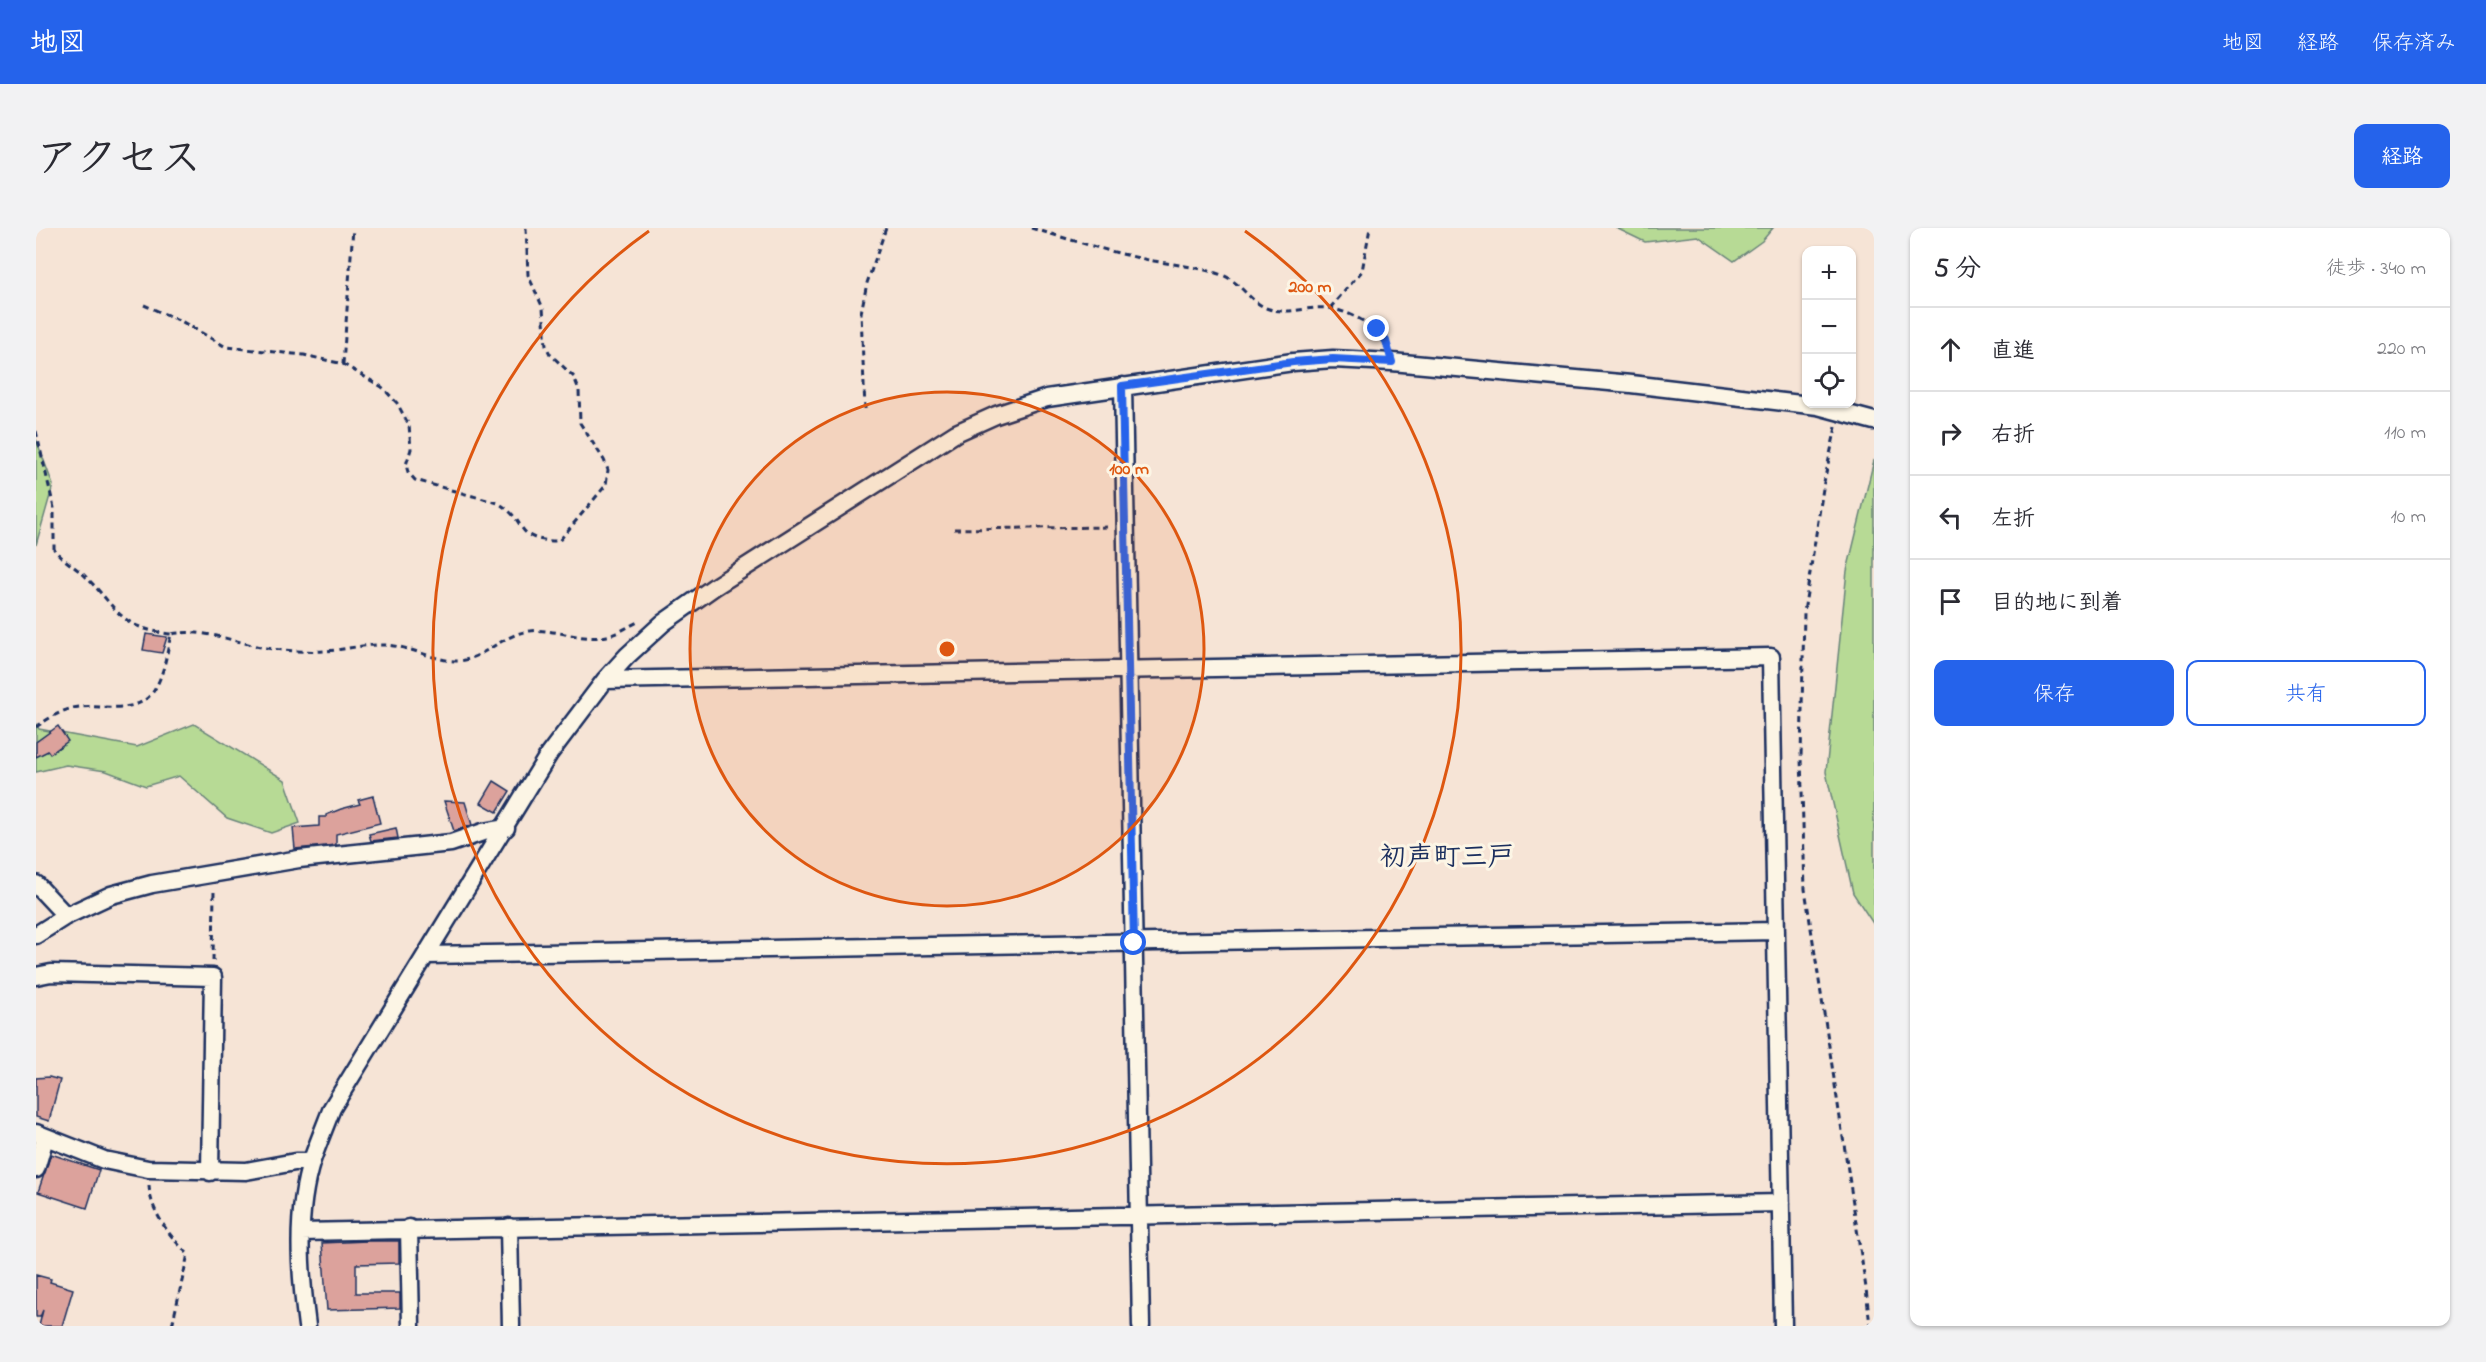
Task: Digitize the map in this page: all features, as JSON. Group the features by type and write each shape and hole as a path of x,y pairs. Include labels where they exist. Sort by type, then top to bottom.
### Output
{"street":[{"path":"307,1326 302,1290 303,1202 311,1162 332,1108 506,828 549,754 605,680 663,623 714,587 956,433 996,415 1047,398 1293,362 1333,359 1392,362 1631,384 1818,406 1840,410 1874,421"},
{"path":"1122,386 1141,1326"},
{"path":"605,680 1771,657 1783,1326"},
{"path":"36,935 66,916 111,895 152,884 299,859 441,844 506,828"},
{"path":"36,884 66,916"},
{"path":"426,955 1776,931"},
{"path":"36,976 51,973 213,977 210,1172"},
{"path":"36,1169 40,1135 104,1160 148,1169 246,1171 295,1162 311,1162"},
{"path":"301,1232 409,1228 1780,1203"},
{"path":"509,1227 511,1326"},
{"path":"409,1228 411,1326"}],"path":[{"path":"343,364 353,228"},
{"path":"144,305 182,321 226,347 304,355 343,364 382,387 397,403 409,425 411,450 406,465 408,472 415,480 498,503 510,510 531,538 540,541 559,541 606,484 608,470 604,459 580,423 579,390 574,377 550,354 546,346 543,308 528,275 526,228"},
{"path":"865,408 861,314 867,283 886,228"},
{"path":"1031,228 1101,249 1200,268 1224,275 1261,306 1273,310 1330,308 1377,329 1386,341 1392,362"},
{"path":"1330,308 1362,271 1370,228"},
{"path":"1840,410 1824,482 1804,612 1801,758 1804,889 1870,1326"},
{"path":"36,431 54,508 54,549 80,571 116,612 132,625 151,632 203,633 261,648 284,651 322,651 382,645 403,646 449,660 460,661 474,657 517,633 534,631 574,636 607,636 654,614 663,623"},
{"path":"954,530 1125,527"},
{"path":"36,727 68,710 86,706 131,706 143,701 153,692 160,679 171,634"},
{"path":"213,977 214,873"},
{"path":"148,1169 149,1196 172,1239 188,1254 172,1326"}],"green space":[{"path":"1616,228 1773,228 1762,241 1734,261 1698,236 1645,242"},
{"path":"36,439 53,485 36,545"},
{"path":"1874,460 1874,925 1853,893 1826,772 1847,571"},
{"path":"36,723 39,729 137,747 194,724 285,780 300,823 271,833 227,818 179,776 146,786 106,771 66,765 36,772"}],"building":[{"path":"146,634 167,637 162,653 143,650"},
{"path":"58,726 68,741 50,754 48,751 36,757 36,742"},
{"path":"494,781 510,791 497,812 481,803"},
{"path":"373,796 380,823 336,834 336,845 295,849 293,828 319,826 319,817 326,817 341,809 360,804 358,800"},
{"path":"444,801 465,802 472,825 454,831"},
{"path":"396,828 398,838 371,841 369,834"},
{"path":"49,1077 60,1080 49,1121 36,1117 36,1078"},
{"path":"51,1154 99,1170 87,1208 38,1192"},
{"path":"399,1241 399,1263 356,1264 356,1293 400,1293 400,1308 327,1310 322,1243"},
{"path":"36,1275 73,1289 62,1326 39,1326 43,1310 40,1317 36,1317"}],"district":[{"name":"初声町三戸","path":"1447,858"}],"route":[{"path":"1134,943 1122,386 1293,362 1333,359 1392,362 1386,341 1377,329"}]}
